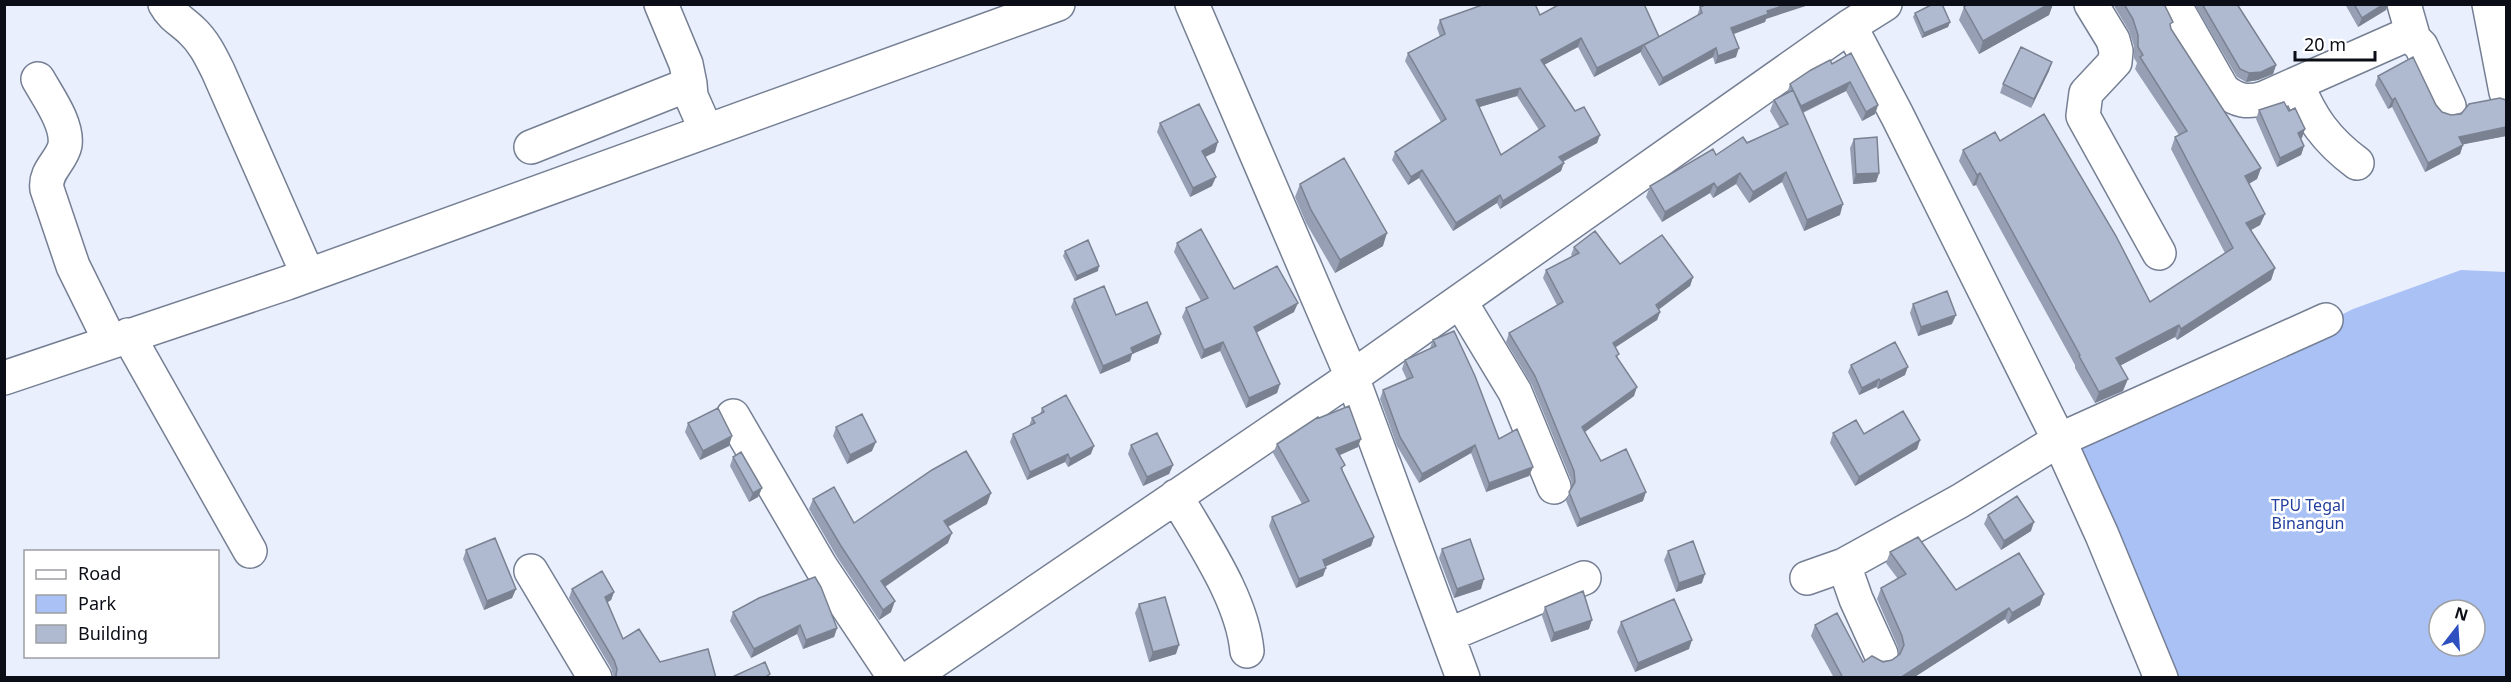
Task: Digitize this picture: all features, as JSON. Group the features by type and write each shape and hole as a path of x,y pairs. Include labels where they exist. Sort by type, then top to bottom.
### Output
{"street":[{"path":"661,4 686,64 698,108"},
{"path":"531,147 698,108 1058,4"},
{"path":"1192,4 1352,377 1463,678"},
{"path":"910,678 1352,377 1850,26 1885,4"},
{"path":"2091,4 2113,40 2116,51 2115,62 2086,93 2083,116 2159,253"},
{"path":"2174,4 2223,90 2235,99 2250,102 2404,36 2414,39 2421,46 2450,106"},
{"path":"2404,4 2414,39"},
{"path":"2489,4 2506,92"},
{"path":"168,10 191,29 203,43 218,71 308,275"},
{"path":"1850,26 1897,115 2059,440 2102,535 2161,678"},
{"path":"38,79 62,126 65,145 49,176 47,189 73,266 250,551"},
{"path":"2296,84 2309,113 2320,129 2357,163"},
{"path":"4,378 308,275 698,108"},
{"path":"1460,301 1515,392 1554,486"},
{"path":"1807,578 1844,565 1960,501 2059,440 2326,320"},
{"path":"733,416 821,567 895,678"},
{"path":"1176,496 1224,582 1245,629 1247,651"},
{"path":"1844,565 1856,599 1881,654"},
{"path":"531,571 595,678"},
{"path":"1448,635 1584,578"}],"green space":[{"name":"TPU Tegal Binangun","path":"2461,270 2506,272 2506,677 2173,677 2073,449 2353,309"}],"building":[{"path":"1485,4 1535,4 1540,15 1560,4 1644,4 1659,37 1597,68 1581,38 1541,60 1575,111 1584,107 1600,135 1559,157 1564,163 1503,201 1500,195 1456,223 1422,170 1411,177 1395,152 1446,119 1408,53 1445,34 1440,20","holes":["1520,88 1545,126 1501,155 1476,100"]},
{"path":"1708,4 1788,4 1731,28 1739,48 1718,56 1716,48 1663,78 1644,45 1702,13 1700,7"},
{"path":"1933,4 1942,4 1950,22 1924,33 1915,13"},
{"path":"1968,4 2049,4 1983,41 1964,7"},
{"path":"2124,4 2164,4 2173,22 2170,24 2171,29 2261,168 2245,176 2265,214 2246,223 2275,268 2181,329 2179,325 2116,358 2128,379 2099,392 1980,173 1977,175 1963,150 1995,132 2000,141 2044,114 2116,236 2150,302 2233,248 2175,137 2187,131 2140,57 2143,55 2138,47 2138,35 2133,19"},
{"path":"2202,4 2237,4 2276,65 2261,72 2249,73 2240,69"},
{"path":"2354,4 2384,4 2362,18"},
{"path":"2021,47 2052,62 2034,99 2003,84"},
{"path":"1851,53 1878,105 1866,112 1850,82 1801,106 1790,84 1830,60 1832,64"},
{"path":"2413,57 2436,105 2442,112 2451,115 2461,114 2469,104 2500,98 2506,100 2506,127 2459,137 2463,145 2428,163 2395,98 2392,100 2378,76"},
{"path":"1793,90 1843,204 1807,220 1786,172 1753,192 1740,173 1717,188 1714,183 1665,212 1650,186 1713,149 1716,155 1743,137 1747,143 1788,124 1774,100"},
{"path":"2284,102 2289,111 2295,108 2305,129 2298,133 2304,146 2280,158 2259,110"},
{"path":"1199,104 1218,142 1202,151 1216,177 1193,188 1160,123"},
{"path":"1877,137 1879,173 1856,174 1854,139"},
{"path":"1344,158 1387,233 1340,260 1311,210 1300,184"},
{"path":"1201,229 1234,289 1277,266 1298,303 1254,327 1280,384 1249,398 1223,342 1204,350 1186,308 1208,298 1177,243"},
{"path":"1595,231 1620,264 1662,235 1693,277 1656,305 1660,312 1613,343 1619,354 1616,356 1637,387 1582,427 1601,461 1626,449 1646,492 1580,519 1569,492 1575,482 1574,471 1535,376 1509,333 1563,302 1546,270 1579,253 1574,247"},
{"path":"1088,240 1099,266 1077,276 1065,251"},
{"path":"1104,286 1116,315 1147,302 1161,334 1131,348 1133,353 1103,366 1074,299"},
{"path":"1947,291 1956,315 1921,327 1913,304"},
{"path":"1454,331 1475,376 1499,439 1517,429 1533,467 1489,483 1475,445 1422,474 1400,437 1383,390 1413,377 1405,360 1436,346 1433,340"},
{"path":"1895,342 1908,367 1862,388 1851,365"},
{"path":"1066,395 1094,446 1070,459 1068,454 1030,472 1013,434 1035,423 1032,418 1044,412 1042,408"},
{"path":"1349,406 1361,439 1336,449 1345,465 1341,468 1374,537 1323,560 1326,568 1299,579 1272,517 1309,501 1277,444 1318,417"},
{"path":"718,408 732,436 703,451 688,423"},
{"path":"1903,411 1920,440 1859,477 1833,433 1856,420 1864,434"},
{"path":"862,414 876,442 850,455 836,427"},
{"path":"1157,433 1173,465 1147,477 1131,445"},
{"path":"966,451 991,493 944,521 952,533 881,581 895,601 883,610 813,499 834,487 854,523 932,470"},
{"path":"741,452 762,488 753,493 733,457"},
{"path":"2017,496 2034,522 2004,541 1988,515"},
{"path":"1918,537 1956,590 2019,553 2044,594 2012,613 2009,608 1900,678 1843,678 1815,625 1837,613 1863,662 1872,656 1883,662 1892,660 1900,654 1904,645 1902,636 1881,588 1906,574 1890,552"},
{"path":"495,538 516,589 487,601 466,550"},
{"path":"1470,539 1484,579 1457,589 1442,549"},
{"path":"1693,541 1705,574 1679,583 1668,551"},
{"path":"602,571 614,592 605,597 623,639 639,629 660,662 708,649 716,678 617,678 614,660 572,589"},
{"path":"815,577 837,628 806,640 800,625 754,649 733,612 759,598"},
{"path":"1583,591 1592,620 1554,633 1545,607"},
{"path":"1165,597 1179,645 1153,652 1139,604"},
{"path":"1674,599 1692,640 1638,663 1621,622"},
{"path":"765,662 770,674 764,678 730,678"}]}
